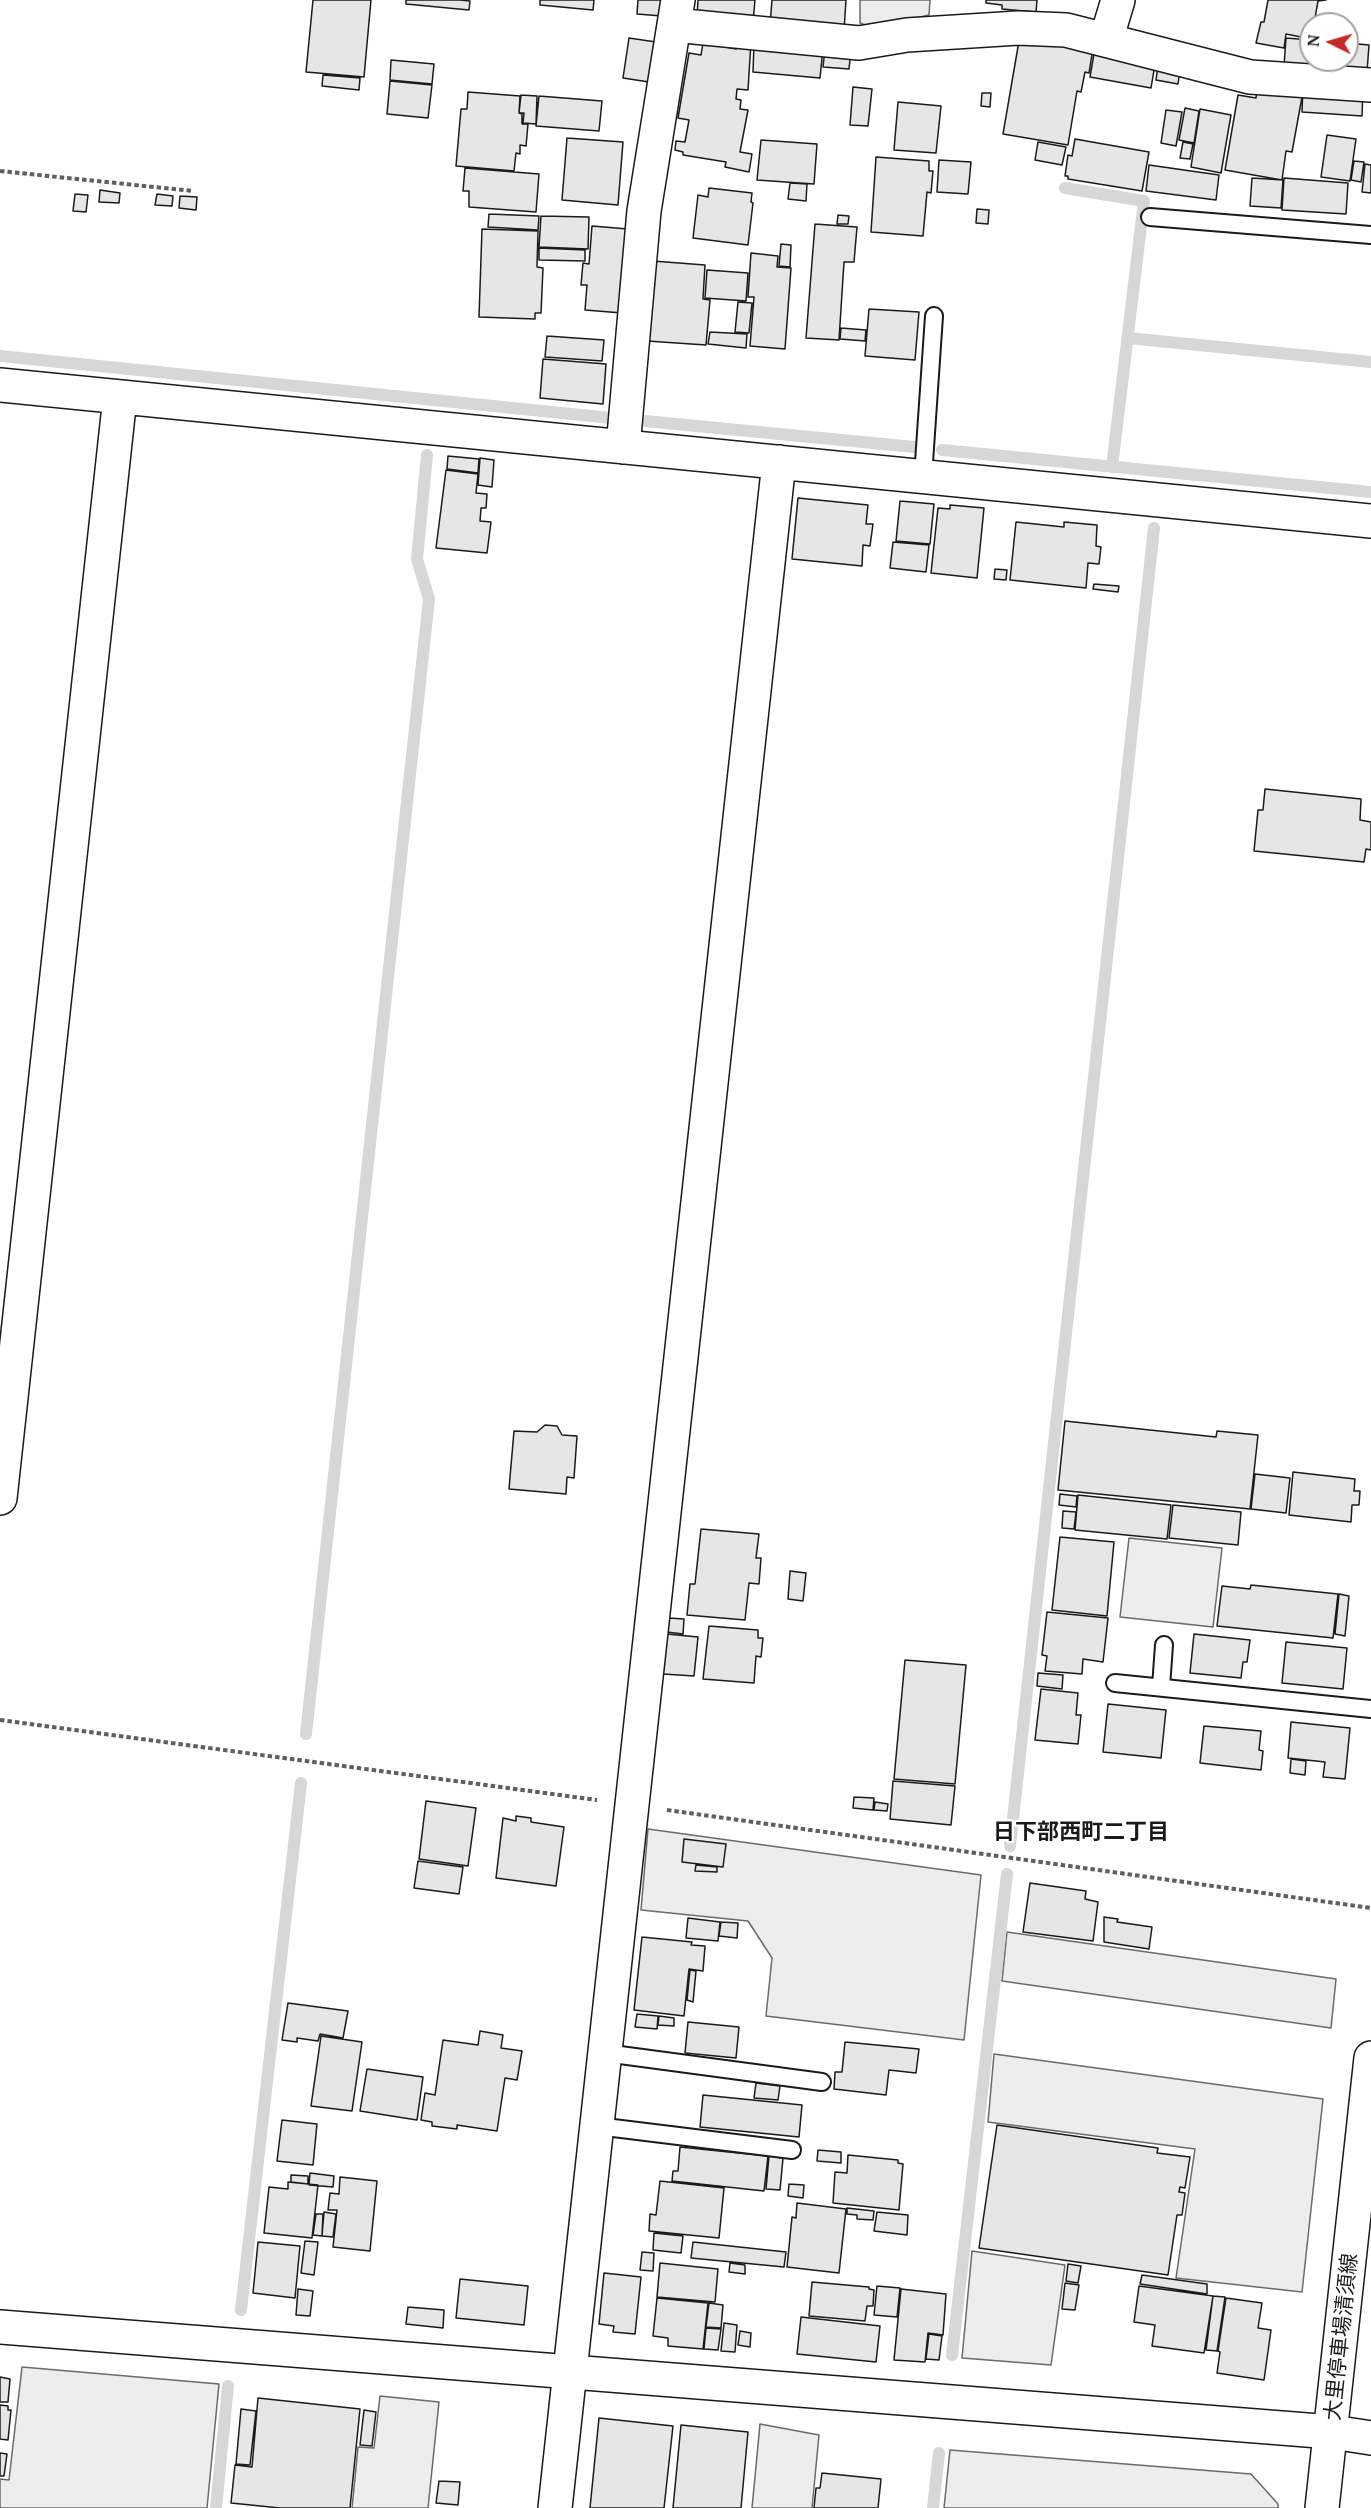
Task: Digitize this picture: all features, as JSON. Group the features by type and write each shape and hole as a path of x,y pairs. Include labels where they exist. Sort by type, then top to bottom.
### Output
{"street":[{"path":"1106,40 1118,0"},
{"path":"623,447 644,211 676,13 859,43 907,35 1018,28 1066,30 1250,77 1371,85"},
{"path":"0,385 1371,521"},
{"path":"0,1498 120,397"},
{"path":"555,2508 779,462"},
{"name":"大里停車場清須線","path":"1322,2508 1371,2058"},
{"path":"0,2327 1332,2432 1371,2438"}],"lane":[{"path":"1150,216 1371,235"},
{"path":"923,477 934,316"},
{"path":"1161,1688 1164,1645"},
{"path":"1115,1683 1371,1709"},
{"path":"605,2053 822,2082"},
{"path":"597,2126 792,2150"}],"path":[{"path":"0,171 193,190"},
{"path":"0,1720 1371,1908"}],"shaded area":[{"path":"860,0 930,0 929,15 873,28 860,23"},
{"path":"1129,1538 1222,1548 1213,1627 1120,1617"},
{"path":"648,1829 981,1875 964,2040 766,2016 772,1958 748,1921 641,1910"},
{"path":"1007,1932 1336,1979 1331,2028 1002,1981"},
{"path":"994,2054 1323,2099 1302,2292 1176,2278 1195,2149 988,2122"},
{"path":"972,2251 1065,2265 1051,2365 962,2358"},
{"path":"22,2367 219,2384 207,2508 0,2508 0,2479 9,2480"},
{"path":"380,2396 439,2402 428,2508 352,2508 358,2447 374,2448"},
{"path":"760,2424 819,2435 812,2508 752,2508"},
{"path":"950,2450 1251,2474 1278,2504 1278,2508 944,2508"}],"building":[{"path":"313,0 371,0 364,77 306,72"},
{"path":"406,0 470,1 469,10 406,4"},
{"path":"540,0 594,0 593,10 540,5"},
{"path":"638,0 664,0 662,16 637,14"},
{"path":"698,0 755,0 753,22 697,18"},
{"path":"772,0 846,0 844,31 770,25"},
{"path":"986,0 1037,0 1036,12 1002,9 1002,5 986,3"},
{"path":"1268,0 1326,0 1318,1 1316,12 1299,12 1299,37 1286,34 1284,48 1256,43 1261,22 1264,22"},
{"path":"1020,35 1093,48 1089,73 1085,72 1081,92 1077,91 1068,145 1003,134"},
{"path":"629,38 656,42 649,82 623,78"},
{"path":"1286,38 1299,39 1299,67 1284,66"},
{"path":"736,41 751,42 748,90 737,89 736,99 741,100 740,109 748,110 740,152 752,154 749,172 725,167 726,162 683,155 683,152 675,150 676,141 685,142 689,120 678,118 689,53 701,55 703,43 736,49"},
{"path":"754,43 823,48 820,78 753,72"},
{"path":"1359,44 1369,45 1367,72 1359,71"},
{"path":"1095,48 1156,58 1151,88 1090,77"},
{"path":"825,49 851,51 849,69 823,67"},
{"path":"391,60 434,64 432,84 390,80"},
{"path":"1158,66 1180,70 1178,84 1156,80"},
{"path":"323,75 360,78 359,90 322,86"},
{"path":"390,81 432,85 428,118 387,114"},
{"path":"1303,86 1363,90 1362,116 1302,112"},
{"path":"853,87 872,89 868,126 850,125"},
{"path":"1257,89 1302,97 1292,152 1286,151 1282,180 1225,170 1238,95 1256,98"},
{"path":"468,92 520,96 519,113 522,114 522,124 528,124 526,146 520,145 520,154 516,153 514,171 456,166 461,109 467,109"},
{"path":"982,93 991,93 990,107 981,106"},
{"path":"521,95 537,96 536,124 523,123 524,113 519,113"},
{"path":"539,96 602,101 599,131 536,126"},
{"path":"898,102 941,106 936,153 894,150"},
{"path":"1185,108 1199,111 1194,143 1179,140"},
{"path":"1200,109 1231,115 1221,173 1191,167"},
{"path":"1166,110 1182,112 1176,146 1161,143"},
{"path":"1327,135 1356,139 1350,181 1321,177"},
{"path":"567,138 623,142 618,205 562,200"},
{"path":"1075,139 1149,152 1142,191 1068,179 1068,176 1065,176 1068,155 1072,156"},
{"path":"761,140 817,144 814,184 757,180"},
{"path":"1038,142 1066,147 1062,165 1035,160"},
{"path":"1183,142 1193,144 1190,159 1180,158"},
{"path":"876,157 929,161 929,171 933,171 931,193 927,192 923,236 871,232"},
{"path":"939,160 971,162 968,194 937,192"},
{"path":"1354,161 1364,162 1361,182 1351,180"},
{"path":"1365,164 1371,165 1371,193 1362,192"},
{"path":"1149,165 1219,175 1216,200 1146,191"},
{"path":"465,168 539,174 536,212 469,207 469,191 463,191"},
{"path":"1252,178 1283,180 1281,208 1250,206"},
{"path":"1284,178 1348,183 1346,214 1282,210"},
{"path":"790,183 807,184 806,201 788,199"},
{"path":"709,188 752,193 748,245 693,238 698,195 708,197"},
{"path":"100,190 120,193 119,203 99,202"},
{"path":"75,194 88,195 86,212 73,211"},
{"path":"157,194 173,196 172,206 155,205"},
{"path":"180,196 197,197 196,210 179,208"},
{"path":"977,209 989,210 988,224 976,223"},
{"path":"489,214 539,216 538,230 488,227"},
{"path":"838,215 849,216 848,224 837,224"},
{"path":"541,216 589,217 588,249 539,247"},
{"path":"815,224 857,227 854,262 844,262 839,340 806,338"},
{"path":"592,226 628,229 622,313 585,310 587,285 581,285 583,263 589,264"},
{"path":"482,229 538,231 537,267 543,268 541,313 535,313 535,319 479,317"},
{"path":"781,244 791,245 790,267 779,266"},
{"path":"539,248 585,250 585,261 539,260"},
{"path":"751,253 778,256 777,267 791,268 785,349 750,346 754,297 748,297"},
{"path":"653,261 705,265 703,299 710,300 706,345 647,341"},
{"path":"707,270 748,273 746,301 705,298"},
{"path":"738,302 752,303 749,333 735,332"},
{"path":"869,309 919,312 915,360 865,356"},
{"path":"841,328 866,330 865,341 840,339"},
{"path":"710,332 747,334 746,348 708,344"},
{"path":"547,336 604,340 602,361 545,357"},
{"path":"543,359 606,364 603,404 540,398"},
{"path":"448,456 479,459 478,473 447,469"},
{"path":"480,458 494,460 492,487 478,485"},
{"path":"446,470 478,474 476,493 487,494 486,508 481,508 480,521 491,522 487,553 436,548"},
{"path":"798,498 868,505 866,524 873,524 870,546 863,545 862,566 792,559"},
{"path":"900,501 934,504 930,544 896,541"},
{"path":"950,505 984,508 977,578 931,573 938,508 950,509"},
{"path":"1016,522 1064,527 1064,522 1097,525 1096,546 1101,547 1099,564 1088,563 1086,588 1010,580"},
{"path":"893,542 929,545 926,572 890,568"},
{"path":"995,569 1007,570 1006,580 994,579"},
{"path":"1094,584 1119,586 1118,592 1093,589"},
{"path":"1265,789 1361,799 1360,820 1371,822 1371,850 1366,849 1364,862 1254,851 1258,810 1263,810"},
{"path":"1065,1421 1216,1437 1217,1431 1258,1435 1250,1509 1058,1490"},
{"path":"545,1425 557,1426 562,1435 577,1436 574,1478 567,1477 566,1494 509,1489 514,1431 537,1432"},
{"path":"1293,1472 1355,1479 1354,1491 1360,1491 1359,1505 1352,1505 1351,1522 1289,1515"},
{"path":"1255,1474 1290,1478 1286,1513 1251,1509"},
{"path":"1060,1494 1077,1496 1076,1507 1059,1505"},
{"path":"1078,1495 1171,1505 1167,1539 1075,1530"},
{"path":"1173,1505 1241,1512 1238,1545 1169,1538"},
{"path":"1063,1511 1076,1512 1074,1529 1062,1528"},
{"path":"701,1529 759,1534 756,1558 761,1558 759,1584 749,1583 745,1620 687,1615 690,1584 695,1584"},
{"path":"1060,1537 1114,1542 1107,1616 1052,1610"},
{"path":"790,1571 806,1573 803,1601 788,1599"},
{"path":"1251,1585 1338,1594 1333,1638 1217,1626 1222,1586 1250,1589"},
{"path":"1339,1594 1349,1596 1345,1636 1335,1634"},
{"path":"1047,1612 1108,1618 1103,1662 1083,1659 1082,1674 1045,1671 1047,1656 1042,1655"},
{"path":"669,1618 684,1619 683,1634 667,1632"},
{"path":"709,1626 758,1630 758,1638 763,1638 761,1657 756,1656 754,1683 703,1679"},
{"path":"667,1634 698,1637 694,1676 663,1674"},
{"path":"1194,1634 1250,1640 1247,1662 1243,1662 1241,1678 1190,1673"},
{"path":"1286,1642 1347,1648 1343,1689 1282,1683"},
{"path":"905,1660 966,1665 955,1784 894,1779"},
{"path":"1038,1673 1063,1675 1062,1689 1037,1686"},
{"path":"1041,1689 1078,1693 1076,1715 1081,1715 1078,1744 1035,1740"},
{"path":"1108,1704 1166,1710 1161,1758 1103,1752"},
{"path":"1291,1722 1350,1728 1345,1779 1323,1777 1325,1762 1288,1758"},
{"path":"1204,1726 1261,1731 1259,1750 1263,1751 1261,1770 1200,1763"},
{"path":"1291,1759 1306,1761 1305,1775 1290,1773"},
{"path":"893,1781 955,1786 951,1825 890,1819"},
{"path":"854,1797 874,1798 873,1810 853,1808"},
{"path":"426,1801 476,1808 468,1866 419,1859"},
{"path":"875,1802 888,1804 887,1811 874,1810"},
{"path":"516,1816 531,1818 531,1822 564,1827 556,1886 496,1878 503,1818 516,1821"},
{"path":"684,1839 726,1844 723,1867 682,1862"},
{"path":"418,1861 463,1867 459,1894 414,1888"},
{"path":"696,1865 717,1867 717,1872 695,1871"},
{"path":"1030,1883 1086,1891 1085,1899 1098,1902 1093,1941 1023,1932"},
{"path":"1104,1917 1118,1919 1117,1922 1152,1927 1149,1949 1104,1942"},
{"path":"688,1918 720,1922 718,1941 686,1938"},
{"path":"721,1922 738,1923 737,1938 719,1936"},
{"path":"642,1937 692,1942 691,1945 705,1946 703,1971 689,1969 684,2016 634,2010"},
{"path":"690,1970 696,1971 693,2002 687,2000"},
{"path":"288,2003 348,2011 343,2038 320,2034 318,2041 297,2038 297,2042 282,2040"},
{"path":"637,2014 658,2016 657,2029 635,2027"},
{"path":"659,2016 674,2018 674,2026 658,2025"},
{"path":"688,2022 739,2027 736,2058 685,2053"},
{"path":"480,2031 503,2035 501,2048 522,2051 517,2080 505,2078 497,2131 457,2125 457,2129 432,2126 432,2122 421,2120 425,2093 435,2095 443,2040 478,2045"},
{"path":"321,2036 362,2042 352,2111 311,2106"},
{"path":"845,2042 919,2049 916,2073 889,2070 886,2095 834,2089 835,2072 842,2072"},
{"path":"367,2069 423,2077 417,2120 360,2111"},
{"path":"756,2083 780,2086 778,2100 754,2098"},
{"path":"703,2095 802,2105 799,2137 700,2127"},
{"path":"282,2120 317,2124 313,2165 277,2161"},
{"path":"997,2125 1158,2148 1157,2153 1190,2157 1185,2188 1180,2187 1179,2192 1185,2193 1182,2215 1177,2215 1168,2275 979,2248"},
{"path":"680,2147 768,2156 764,2191 672,2181 673,2171 678,2171"},
{"path":"818,2150 841,2152 841,2163 817,2161"},
{"path":"848,2155 898,2160 898,2163 903,2164 899,2210 833,2203 835,2172 847,2173"},
{"path":"769,2156 783,2158 780,2190 766,2189"},
{"path":"310,2173 334,2176 333,2187 309,2185"},
{"path":"291,2175 308,2176 308,2184 291,2182"},
{"path":"340,2177 377,2181 370,2251 333,2247 337,2210 328,2210 330,2193 339,2194"},
{"path":"660,2181 724,2188 719,2238 649,2231 650,2214 656,2215"},
{"path":"288,2182 318,2185 312,2238 264,2233 269,2187 288,2189"},
{"path":"789,2184 804,2185 803,2198 788,2196"},
{"path":"797,2203 846,2209 839,2273 787,2267 792,2217 796,2218"},
{"path":"847,2208 874,2211 873,2220 857,2219 857,2215 847,2214"},
{"path":"324,2212 336,2214 333,2237 322,2236"},
{"path":"877,2212 908,2215 907,2235 874,2231"},
{"path":"316,2214 323,2214 322,2236 313,2235"},
{"path":"654,2233 683,2236 681,2253 653,2250"},
{"path":"305,2241 318,2242 314,2275 301,2273"},
{"path":"258,2242 300,2246 295,2298 253,2293"},
{"path":"693,2242 786,2252 784,2267 691,2258"},
{"path":"642,2252 654,2253 653,2271 640,2270"},
{"path":"660,2263 718,2269 715,2302 657,2297"},
{"path":"730,2263 745,2265 745,2274 729,2272"},
{"path":"1068,2264 1081,2266 1078,2283 1066,2281"},
{"path":"604,2273 641,2277 635,2334 613,2332 614,2326 599,2324"},
{"path":"1142,2275 1207,2284 1207,2294 1140,2284"},
{"path":"460,2279 528,2286 524,2325 456,2318"},
{"path":"812,2282 869,2287 874,2290 873,2306 867,2306 865,2321 809,2316"},
{"path":"1065,2283 1079,2285 1075,2310 1062,2309"},
{"path":"877,2286 900,2288 897,2317 874,2315"},
{"path":"1139,2286 1213,2296 1204,2353 1152,2346 1155,2325 1134,2322"},
{"path":"298,2289 313,2291 310,2316 296,2315"},
{"path":"901,2289 946,2294 943,2335 928,2333 925,2362 894,2360"},
{"path":"1213,2296 1225,2297 1217,2351 1206,2350"},
{"path":"657,2298 708,2303 703,2349 668,2346 668,2338 653,2336"},
{"path":"1226,2298 1262,2303 1258,2328 1271,2330 1264,2380 1217,2373"},
{"path":"709,2303 723,2305 721,2328 706,2327"},
{"path":"408,2307 444,2310 443,2328 406,2324"},
{"path":"801,2317 880,2326 876,2362 797,2354"},
{"path":"724,2323 737,2325 735,2352 721,2351"},
{"path":"706,2328 721,2329 718,2350 704,2349"},
{"path":"740,2331 751,2333 750,2347 738,2345"},
{"path":"929,2334 942,2336 939,2360 926,2359"},
{"path":"0,2377 10,2379 8,2402 0,2402"},
{"path":"258,2398 360,2409 350,2508 280,2508 231,2503 235,2465 252,2467"},
{"path":"0,2405 8,2406 8,2410 11,2410 8,2440 0,2439"},
{"path":"241,2409 256,2411 250,2465 236,2464"},
{"path":"364,2410 376,2412 372,2446 360,2445"},
{"path":"599,2418 673,2426 664,2508 590,2508"},
{"path":"681,2425 748,2432 741,2508 673,2508"},
{"path":"0,2453 7,2454 4,2476 0,2476"},
{"path":"822,2473 881,2479 878,2508 814,2508 816,2488 820,2488"},
{"path":"439,2481 460,2482 458,2505 436,2503"}],"waterway":[{"path":"1065,188 1144,201 1112,467"},
{"path":"1128,338 1371,362"},
{"path":"0,356 611,418"},
{"path":"645,421 914,447"},
{"path":"942,450 1371,492"},
{"path":"306,1734 429,599 417,559 427,455"},
{"path":"1010,1846 1154,528"},
{"path":"241,2310 301,1783"},
{"path":"952,2355 1007,1874"},
{"path":"216,2508 228,2386"},
{"path":"933,2508 939,2453"}],"district":[{"name":"日下部西町二丁目","path":"1081,1833"}]}
